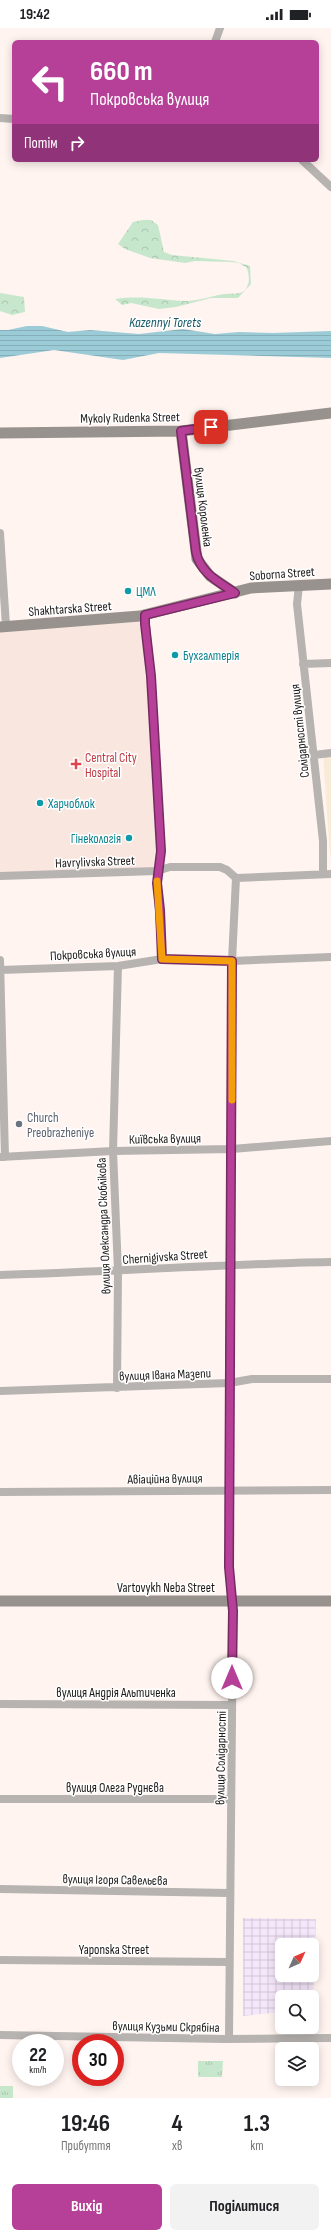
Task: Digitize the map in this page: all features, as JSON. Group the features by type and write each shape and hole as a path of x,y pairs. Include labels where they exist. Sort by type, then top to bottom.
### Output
{"street":[{"path":"216,40 220,28"},
{"path":"0,118 12,119"},
{"path":"304,162 331,187"},
{"name":"Mykoly Rudenka Street","path":"0,433 181,431 331,412"},
{"name":"вулиця Короленка","path":"181,431 197,559 210,576 235,593"},
{"path":"0,533 3,627"},
{"name":"Soborna Street","path":"235,593 251,588 331,584"},
{"name":"Солідарності вулиця","path":"299,586 297,604 327,874"},
{"name":"Shakhtarska Street","path":"3,627 145,615 235,593"},
{"path":"145,615 151,676 161,851 157,871 162,959"},
{"path":"304,664 331,663"},
{"path":"314,755 331,753"},
{"name":"Havrylivska Street","path":"0,876 157,871 170,867 220,867 227,870 236,878"},
{"path":"236,878 327,874"},
{"name":"вулиця Солідарності","path":"229,2038 228,1962 230,1893 232,1601 229,1567 229,1383 232,1149 232,961 236,878"},
{"name":"Покровська вулиця","path":"0,970 118,966 162,959 232,961 331,958"},
{"path":"0,960 2,1157"},
{"name":"вулиця Олександра Скоблікова","path":"117,1388 118,1271 113,1151 118,966"},
{"name":"Київська вулиця","path":"2,1157 113,1151 232,1149 331,1141"},
{"name":"Chernigivska Street","path":"0,1275 118,1271 231,1264 331,1262"},
{"name":"вулиця Івана Мазепи","path":"0,1391 229,1383 252,1379 331,1379"},
{"name":"Авіаційна вулиця","path":"0,1492 229,1489 331,1490"},
{"name":"Vartovykh Neba Street","path":"0,1601 331,1601"},
{"name":"вулиця Андрія Альтиченка","path":"0,1704 232,1705"},
{"name":"вулиця Олега Руднєва","path":"0,1799 231,1799"},
{"name":"вулиця Ігоря Савельєва","path":"0,1889 230,1893"},
{"name":"Yaponska Street","path":"0,1960 228,1962"},
{"name":"вулиця Кузьми Скрябіна","path":"0,2035 217,2039 331,2038"}],"shaded area":[{"name":"Central City Hospital","path":"142,620 148,675 158,852 155,868 0,873 0,631"},
{"path":"331,754 331,855 330,855 323,755"},
{"path":"243,1918 316,1919 315,1938 275,1938 275,1982 314,1982 314,1990 275,1990 275,2013 243,2016"}],"green space":[{"path":"151,220 158,225 164,252 172,255 233,261 250,266 251,284 238,298 211,298 176,307 159,309 131,303 122,305 115,299 142,298 191,301 240,293 244,291 249,283 247,268 239,263 195,261 185,263 150,258 125,249 118,244 133,222"},
{"path":"0,293 24,297 25,312 12,315 0,311"},
{"path":"198,2061 223,2061 222,2077 198,2077"},
{"path":"0,2086 13,2086 13,2098 0,2098"}],"water":[{"path":"27,326 42,326 68,332 90,330 139,334 183,329 215,334 239,332 273,333 331,331 331,358 159,353 123,360 54,350 0,358 0,330"}],"slow traffic":[{"path":"157,881 162,959 232,961 232,1100"}],"place":[{"name":"ЦМЛ","path":"128,591"},
{"name":"Бухгалтерія","path":"175,655"},
{"name":"Central City Hospital","path":"76,764"},
{"name":"Харчоблок","path":"40,803"},
{"name":"Гінекологія","path":"129,838"},
{"name":"Church Preobrazheniye","path":"19,1124"}],"route":[{"path":"211,427 181,431 197,559 210,576 235,593 145,615 145,624 151,676 161,851 157,871 157,883 160,910 162,959 232,961 229,1567 233,1611 232,1678"}],"water label":[{"name":"Kazennyi Torets","path":"165,322"}]}
